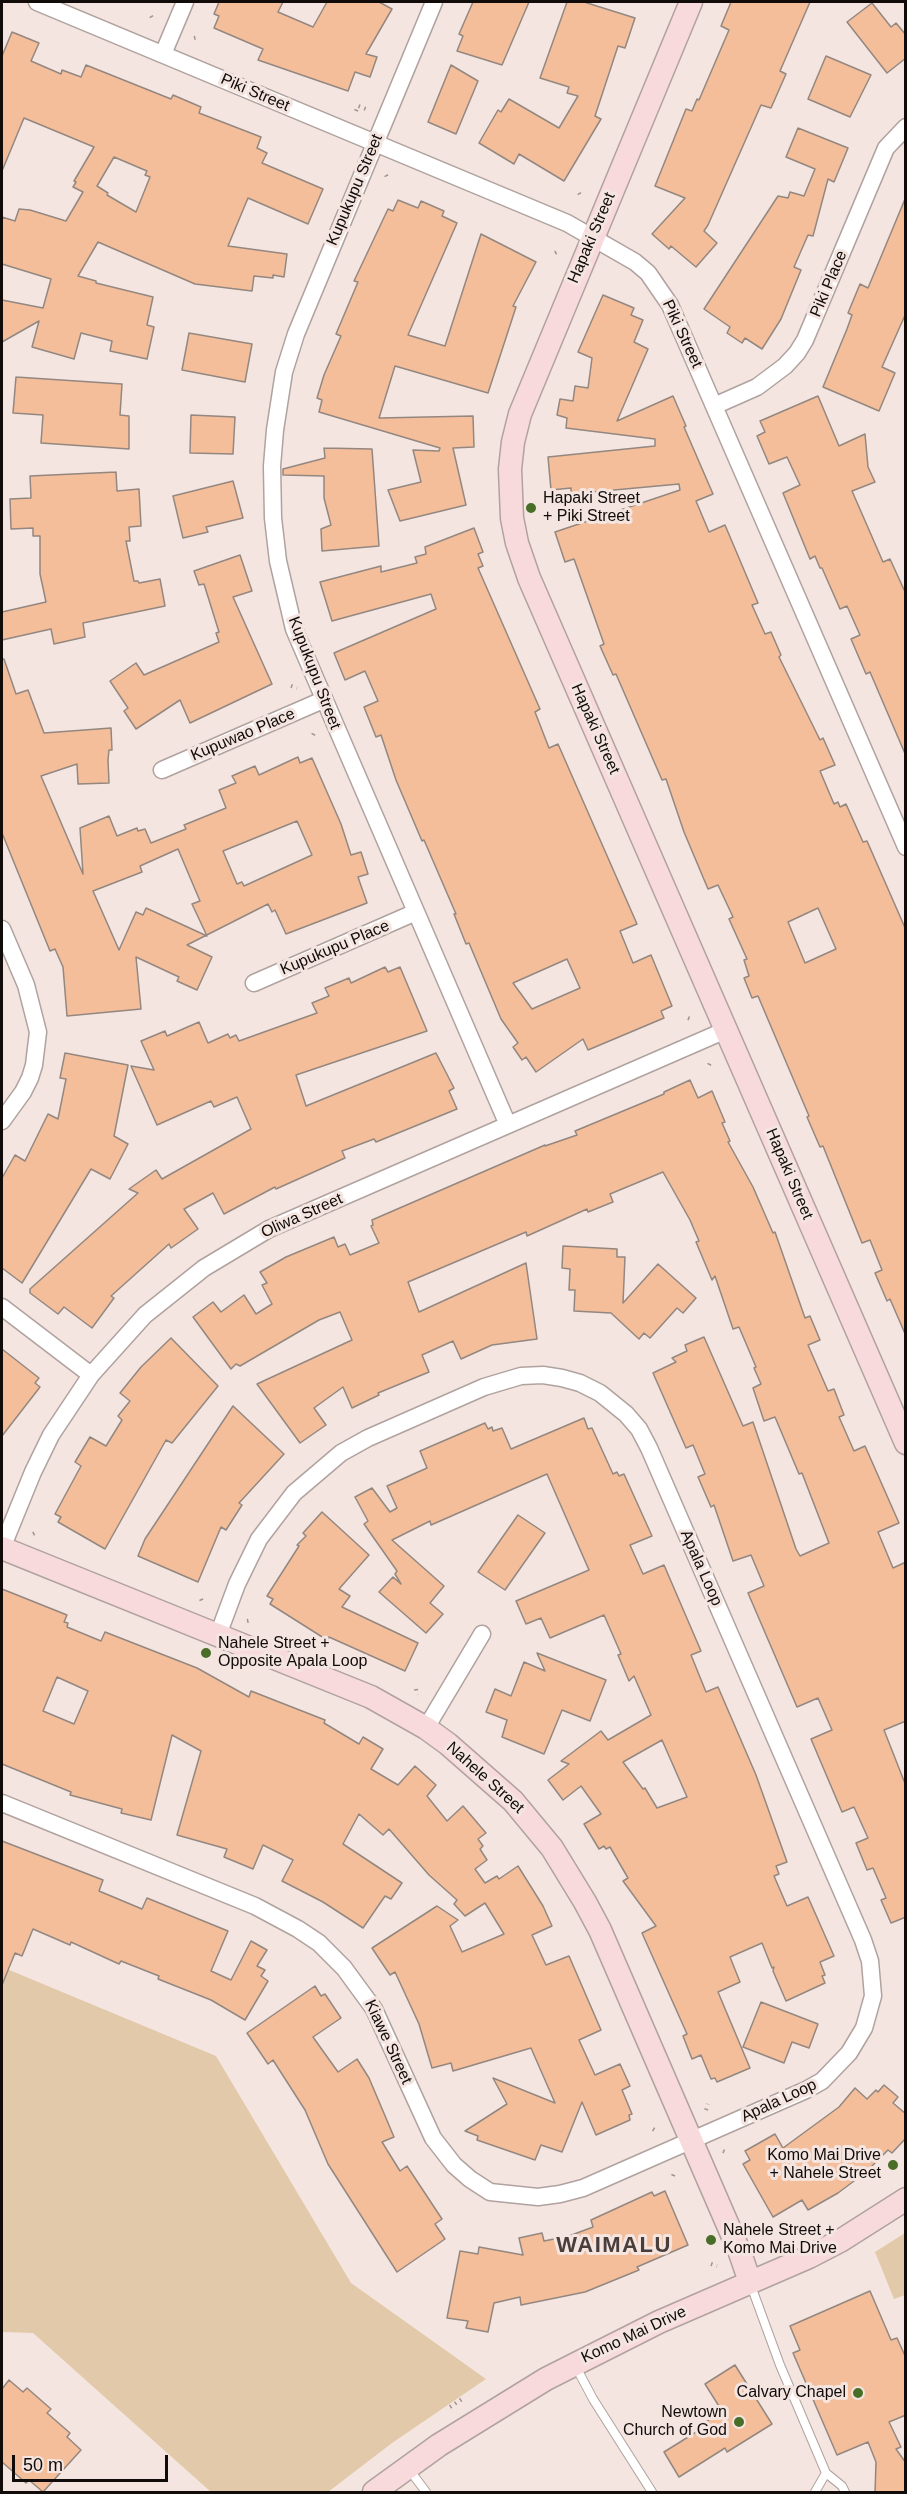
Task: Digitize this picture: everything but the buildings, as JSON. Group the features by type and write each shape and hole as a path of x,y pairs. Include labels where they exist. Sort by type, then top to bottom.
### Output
{"street":[{"name":"Piki Street","path":"37,2 567,223 635,262 648,273 670,305 906,847"},
{"path":"163,54 185,2"},
{"name":"Kupukupu Street","path":"434,2 296,334 284,372 275,430 272,498 278,561 294,629 508,1125"},
{"name":"Hapaki Street","path":"691,2 520,414 513,442 510,469 512,518 529,578 906,1443"},
{"name":"Piki Place","path":"714,406 757,387 785,366 797,353 805,340 886,148 906,127"},
{"name":"Kupuwao Place","path":"162,770 323,700"},
{"name":"Kupukupu Place","path":"254,983 416,912"},
{"path":"2,929 26,985 38,1032 30,1078 18,1101 2,1121"},
{"name":"Oliwa Street","path":"2,1548 51,1435 91,1375 145,1316 204,1268 269,1229 726,1030"},
{"path":"2,1307 91,1375"},
{"name":"Apala Loop","path":"218,1635 247,1561 277,1512 317,1471 341,1453 368,1438 484,1387 521,1376 543,1375 580,1383 600,1392 626,1414 639,1429 649,1448 864,1940 873,1978 873,1996 864,2028 849,2053 822,2081 691,2140"},
{"name":"Nahele Street","path":"2,1548 371,1697 426,1728 470,1761 513,1801 546,1840 569,1874 600,1930 740,2253 750,2282"},
{"path":"426,1728 482,1634"},
{"name":"Kiawe Street","path":"2,1803 255,1906 298,1929 319,1944 350,1975 374,2008 424,2122 442,2152 470,2179 490,2192 519,2196 560,2194 583,2188 691,2140"},
{"name":"Komo Mai Drive","path":"374,2493 489,2413 575,2363 659,2322 809,2257 840,2241 906,2199"}],"lane":[{"path":"750,2282 780,2365 826,2473 842,2486 844,2493"},
{"path":"575,2363 593,2399 652,2493"},
{"path":"407,2468 426,2493"},
{"path":"815,2493 826,2473"}],"path":[{"path":"356,111 358,106 366,109"},
{"path":"291,686 297,688"},
{"path":"688,1018 693,1020"},
{"path":"416,1689 417,1695"},
{"path":"706,2110 708,2104"},
{"path":"773,2240 774,2246"},
{"path":"711,2264 717,2266"},
{"path":"450,2407 462,2399"}],"shaded area":[{"path":"2,1967 216,2056 351,2283 486,2379 392,2443 328,2492 211,2492 33,2333 2,2332"},
{"path":"905,2233 905,2295 894,2299 875,2252"}],"place":[{"name":"Hapaki Street + Piki Street","path":"531,508"},
{"name":"Nahele Street + Opposite Apala Loop","path":"206,1653"},
{"name":"Komo Mai Drive + Nahele Street","path":"893,2165"},
{"name":"Nahele Street + Komo Mai Drive","path":"711,2240"},
{"name":"Calvary Chapel","path":"858,2393"},
{"name":"Newtown Church of God","path":"739,2422"}],"district":[{"name":"WAIMALU","path":"614,2246"}]}
